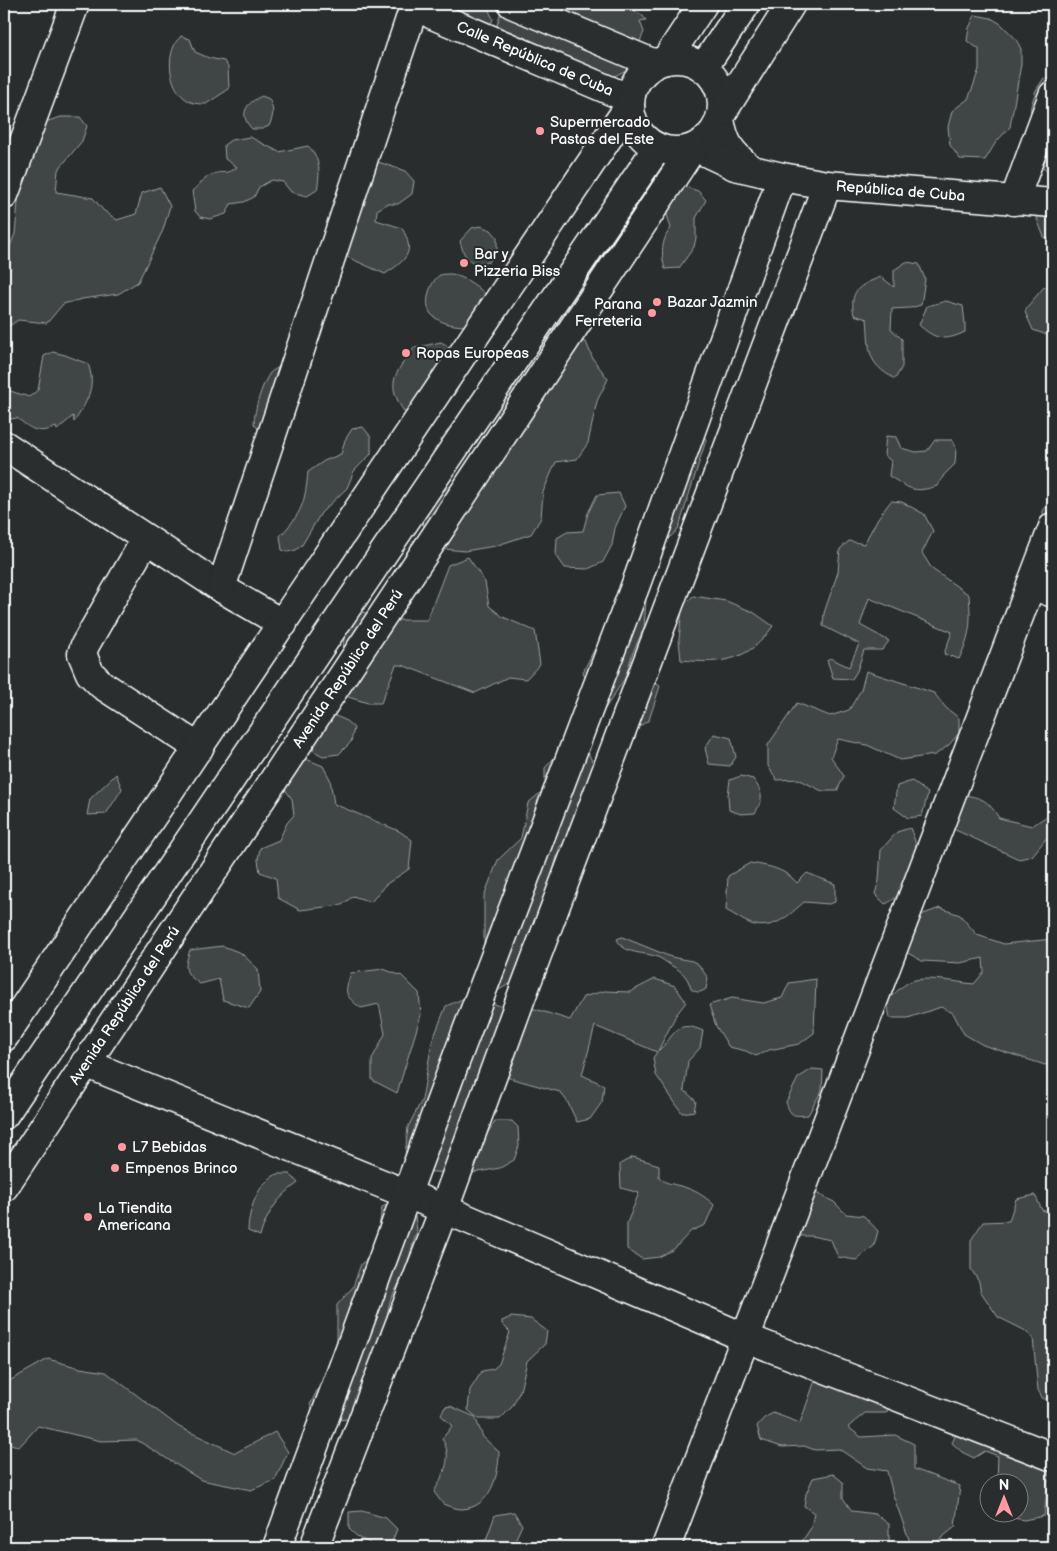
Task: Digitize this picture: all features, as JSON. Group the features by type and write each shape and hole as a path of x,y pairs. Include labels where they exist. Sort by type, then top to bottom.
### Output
{"main road":[{"path":"4,194 76,4"},
{"path":"221,588 415,4"},
{"name":"Calle República de Cuba","path":"415,4 433,15 630,102"},
{"path":"512,4 661,62 689,61 703,68 715,80 720,91 723,136 728,147 750,169"},
{"path":"703,4 661,62 646,70 633,88 630,102 631,117 635,127 642,136 657,148 671,151 693,148 710,136 791,4"},
{"path":"703,68 746,4"},
{"path":"1014,201 1053,95"},
{"path":"4,1037 283,624 630,102"},
{"path":"4,1115 657,148"},
{"name":"República de Cuba","path":"693,148 735,166 782,178 827,185 1053,203"},
{"name":"Avenida República del Perú","path":"4,1187 693,148"},
{"path":"277,1547 407,1194 626,612 782,178"},
{"path":"314,1547 444,1209 522,995 827,185"},
{"path":"4,446 221,588 283,624"},
{"path":"666,1547 746,1338 1042,589 1053,527"},
{"path":"146,539 85,645 82,654 90,673 102,685 199,748"},
{"path":"85,1063 444,1209 746,1338 1053,1457"}],"shaded area":[{"path":"436,4 486,4 493,19 484,41 462,44 437,29"},
{"path":"503,4 622,4 642,15 646,20 640,21 644,32 628,69 609,79 510,46 497,25"},
{"path":"975,15 991,18 1001,24 1016,39 1021,49 1021,64 1010,127 996,142 985,160 960,159 950,145 948,127 952,111 968,99 979,69 979,49 967,41 969,28"},
{"path":"181,36 190,39 195,52 209,58 224,61 228,67 229,89 206,104 196,104 184,98 172,77 170,61 175,45"},
{"path":"1044,78 1053,81 1053,176 1020,150 1023,134 1030,121 1031,106 1036,90"},
{"path":"262,96 269,99 271,103 273,109 272,119 269,126 262,129 252,129 245,119 246,110 252,102"},
{"path":"61,117 80,117 87,126 82,141 58,170 56,192 93,198 103,210 117,220 136,214 142,193 160,187 170,206 163,230 138,282 118,294 82,299 63,304 47,323 18,320 8,327 4,327 4,260 15,234 18,202 13,173 26,128"},
{"path":"250,137 279,152 308,146 317,161 319,178 317,190 307,196 291,192 283,182 272,180 259,187 254,197 244,202 231,204 226,214 210,219 200,217 195,211 192,191 211,175 228,172 237,167 225,159 224,145 231,140"},
{"path":"375,161 405,171 414,181 412,194 398,204 387,204 377,210 376,220 402,228 408,244 407,255 385,274 345,256 261,432 254,424 259,397 270,373 281,366 318,270 316,256 331,226 333,204 338,187 348,168"},
{"path":"680,185 698,191 706,200 696,218 694,247 679,268 665,269 663,248 665,238 671,228 667,215 674,194"},
{"path":"1053,196 1053,241 1044,237 1037,219"},
{"path":"480,226 491,230 497,237 497,250 489,262 477,263 472,262 466,257 460,241 472,228"},
{"path":"906,262 919,264 925,279 921,305 892,309 891,329 902,339 902,367 895,379 878,367 874,361 869,348 867,319 854,315 853,300 861,286 881,277 894,287 894,270"},
{"path":"452,274 472,283 489,298 471,326 444,323 435,318 429,310 428,299 433,282 440,275"},
{"path":"1053,286 1053,337 1033,330 1025,312 1044,287"},
{"path":"946,301 963,306 965,332 951,337 940,338 919,325 927,306"},
{"path":"553,335 586,342 593,359 608,379 597,401 588,443 577,459 556,462 543,492 541,518 531,534 495,546 465,551 444,549 431,544 423,523 430,506 439,495 466,477 548,339"},
{"path":"441,342 452,350 458,362 461,381 458,389 439,409 423,419 405,413 395,394 394,386 394,379 401,365 414,348"},
{"path":"53,352 88,364 91,387 86,402 74,422 73,416 57,430 56,427 39,431 17,418 4,420 4,389 29,397 38,390 44,356"},
{"path":"363,427 371,437 371,454 354,471 347,488 321,513 302,545 296,550 287,552 282,550 280,536 298,514 304,500 308,472 324,461 341,454 345,440 352,429"},
{"path":"700,427 706,440 678,530 663,543"},
{"path":"886,436 896,437 901,448 916,452 927,451 935,440 952,440 956,449 955,464 944,475 937,486 917,490 907,487 889,476 891,461 884,455"},
{"path":"619,493 625,506 615,528 612,545 603,562 588,569 565,568 556,555 557,538 567,532 583,531 588,513 597,495"},
{"path":"1053,494 1053,536 1044,534 1043,511"},
{"path":"891,501 902,502 924,514 933,531 922,553 932,569 969,595 970,621 966,642 959,659 944,654 952,632 869,598 860,625 889,641 882,650 864,650 857,671 852,679 833,678 827,660 830,658 849,667 859,644 823,626 824,613 838,572 840,549 849,541 864,544 878,518"},
{"path":"468,557 485,582 489,606 503,617 535,631 540,664 526,679 508,677 475,693 402,665 396,665 381,703 368,703 348,697 342,685 344,634 362,612 389,620 427,620 448,565"},
{"path":"693,596 726,601 753,612 773,626 764,638 744,654 722,660 681,660 679,640 682,607"},
{"path":"633,599 646,601 644,628 633,652 625,678 599,718 594,698 583,672 596,646 623,627"},
{"path":"866,671 934,693 946,708 959,718 959,733 949,745 935,755 900,760 867,745 838,739 831,757 844,776 837,791 822,791 798,779 777,780 768,766 768,745 797,703 830,716 849,710 861,690"},
{"path":"644,676 660,686 649,720 640,726 631,723"},
{"path":"333,715 345,720 354,728 351,742 339,754 323,756 312,750 310,732"},
{"path":"714,734 731,738 736,757 730,766 709,764 705,748"},
{"path":"561,750 587,750 594,766 577,837 560,846 547,892 515,981 497,991 484,955 484,896 498,860 521,838 528,803 545,789 545,768"},
{"path":"296,755 323,766 330,779 334,804 399,831 412,840 409,869 385,885 371,902 353,896 342,905 300,910 278,898 276,878 260,872 258,860 260,848 279,840 287,823 294,815 292,799 282,785"},
{"path":"116,774 122,789 106,814 87,815 90,799"},
{"path":"741,776 753,779 759,788 761,799 755,813 741,814 729,810 730,780"},
{"path":"912,781 928,793 922,816 908,818 894,808 897,786"},
{"path":"964,795 985,801 999,818 1032,826 1053,812 1053,830 1032,856 1019,859 951,828"},
{"path":"910,828 916,847 914,863 903,888 892,901 885,904 875,894 879,880 881,850 897,832"},
{"path":"750,863 781,871 797,883 807,873 835,884 835,902 829,904 804,902 787,917 774,924 759,926 748,923 726,910 728,876"},
{"path":"940,908 960,915 977,935 1004,944 1053,939 1053,1062 1045,1065 983,1045 964,1034 953,1013 941,1007 908,1018 890,1018 887,1001 911,981 929,979 974,984 984,972 983,958 960,963 922,961 906,952 918,916"},
{"path":"622,937 671,957 698,964 708,978 706,989 699,992 691,989 682,972 664,960 628,950 617,939"},
{"path":"223,946 241,953 258,969 260,992 249,1008 223,1000 219,979 200,984 186,970 190,950"},
{"path":"383,969 402,976 419,993 421,1015 397,1093 372,1080 372,1059 385,1034 379,1004 361,1008 351,1000 347,993 347,985 351,973"},
{"path":"655,979 675,986 686,1002 676,1015 658,1051 676,1030 686,1027 703,1031 700,1048 688,1061 684,1090 696,1101 694,1111 682,1113 656,1075 653,1058 657,1052 595,1026 582,1075 604,1085 602,1102 590,1119 577,1122 567,1101 560,1092 506,1077 485,1137 495,1121 512,1121 518,1127 519,1146 514,1160 500,1168 468,1174 419,1171 408,1165 405,1156 408,1127 422,1100 432,1042 446,1006 472,995 505,1008 535,1009 570,1020 583,997 604,991 630,992"},
{"path":"816,979 814,1033 799,1044 769,1050 756,1056 746,1051 729,1047 716,1026 709,1005 732,998 763,1003 782,998 789,983"},
{"path":"812,1069 823,1070 822,1090 808,1115 799,1116 793,1114 786,1102 798,1078"},
{"path":"633,1157 659,1165 659,1177 668,1183 694,1191 714,1205 705,1225 691,1231 674,1249 659,1257 642,1259 627,1249 627,1223 639,1193 621,1188 620,1164"},
{"path":"278,1174 290,1174 298,1183 274,1206 260,1236 248,1231 251,1211 259,1190 270,1178"},
{"path":"814,1192 834,1202 846,1214 864,1216 878,1231 874,1246 856,1260 838,1257 831,1240 800,1236 781,1226"},
{"path":"1035,1195 1042,1210 1053,1214 1053,1399 1043,1399 1038,1390 1033,1338 1024,1330 998,1317 981,1292 979,1282 971,1269 971,1240 983,1222 1009,1221 1016,1199"},
{"path":"392,1203 415,1216 417,1231 405,1271 390,1301 385,1325 393,1339 349,1419 322,1421 310,1405 337,1349 337,1305 353,1287 361,1264 373,1254 382,1207"},
{"path":"511,1317 531,1319 547,1331 545,1344 527,1361 520,1391 512,1407 500,1419 479,1419 468,1410 470,1390 482,1371 493,1369 499,1364 510,1332 502,1324 502,1321"},
{"path":"48,1359 80,1368 106,1372 179,1427 235,1453 275,1432 288,1452 275,1480 251,1490 201,1480 137,1440 101,1441 38,1426 19,1447 4,1441 4,1384"},
{"path":"818,1372 894,1402 886,1413 865,1413 848,1427 861,1437 895,1435 914,1444 914,1469 960,1486 955,1527 934,1544 910,1542 893,1495 887,1471 867,1468 839,1449 815,1450 804,1446 782,1447 761,1440 757,1426 764,1418 773,1413 800,1423"},
{"path":"450,1406 475,1417 483,1437 499,1452 495,1479 486,1496 480,1503 462,1509 443,1504 434,1492 446,1466 447,1452 442,1439 452,1426 441,1415 445,1407"},
{"path":"965,1415 1051,1456 1044,1516 1030,1519 1030,1474 997,1474 998,1456 985,1451 974,1458 962,1452 952,1443"},
{"path":"833,1474 843,1482 843,1498 852,1511 875,1514 889,1524 889,1547 798,1547 811,1528 814,1513 804,1506 806,1494 813,1478"},
{"path":"362,1511 386,1518 397,1529 390,1547 368,1547 370,1543 359,1538 349,1529 349,1512"},
{"path":"514,1512 522,1525 512,1547 470,1547 472,1542 486,1540 495,1515"}],"place":[{"name":"Supermercado Pastas del Este","path":"540,131"},
{"name":"Bar y Pizzeria Biss","path":"464,263"},
{"name":"Bazar Jazmin","path":"657,302"},
{"name":"Parana Ferreteria","path":"652,313"},
{"name":"Ropas Europeas","path":"406,353"},
{"name":"L7 Bebidas","path":"122,1147"},
{"name":"Empenos Brinco","path":"115,1168"},
{"name":"La Tiendita Americana","path":"88,1217"}]}
